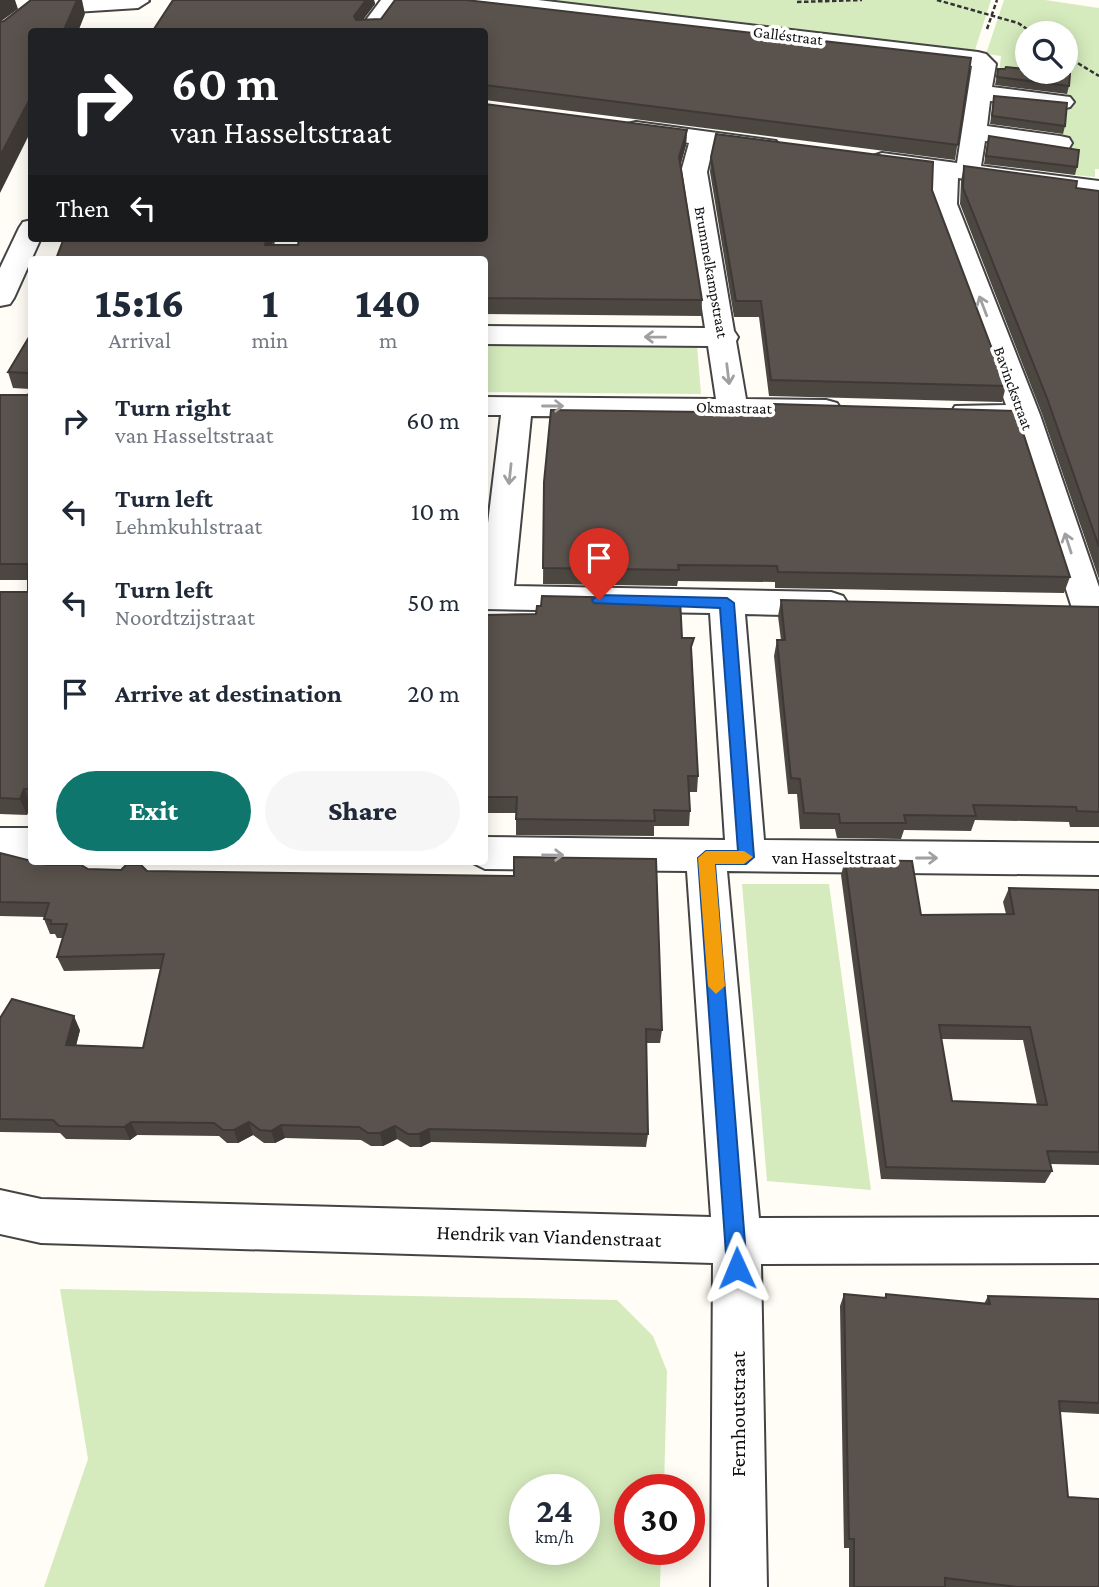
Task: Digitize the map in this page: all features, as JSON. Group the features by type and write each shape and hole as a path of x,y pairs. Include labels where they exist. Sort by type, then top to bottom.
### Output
{"street":[{"path":"371,28 392,0"},
{"name":"Galléstraat","path":"483,0 966,55 984,64 974,132 957,170"},
{"path":"68,9 133,6"},
{"path":"980,93 1062,102"},
{"path":"607,126 797,150"},
{"path":"974,132 1060,143"},
{"name":"Brummelkampstraat","path":"703,138 694,172 723,337 732,407"},
{"path":"851,157 1099,189"},
{"name":"Bavinckstraat","path":"957,170 944,204 1025,415 1083,608"},
{"path":"0,298 28,237"},
{"path":"488,335 723,337"},
{"name":"Okmastraat","path":"488,406 858,410"},
{"path":"517,406 491,597 866,605"},
{"path":"941,412 1025,415"},
{"name":"Fernhoutstraat","path":"727,603 726,858 737,1241 739,1587"},
{"path":"0,844 28,844"},
{"name":"van Hasseltstraat","path":"488,853 726,858 1099,859"},
{"name":"Hendrik van Viandenstraat","path":"0,1212 41,1221 737,1241 1099,1240"}],"path":[{"path":"937,0 1015,22"},
{"path":"991,15 997,0"},
{"path":"1078,64 1099,76"}],"green space":[{"path":"515,0 991,0 974,53"},
{"path":"1004,0 1045,0 1099,8 1099,169 1095,169 1095,177 1075,175 1060,155 1068,84 1078,84 1078,21 1015,21 1015,75 999,73 1001,56 986,54"},
{"path":"488,344 697,346 701,394 488,392"},
{"path":"742,884 829,884 871,1190 767,1181"},
{"path":"60,1289 617,1300 653,1336 667,1371 664,1474 614,1474 614,1565 661,1565 660,1587 44,1587 88,1459"}],"building":[{"path":"31,0 77,0 65,28 28,28 28,103 0,156 0,22"},
{"path":"173,0 366,0 354,16 356,20 381,19 395,0 466,0 971,58 958,145 488,85 488,28 155,28"},
{"path":"1015,68 1015,79 997,77 998,69"},
{"path":"994,96 1067,103 1065,126 992,116"},
{"path":"488,104 687,130 679,157 702,300 488,298 488,256 57,256 62,242 266,242 265,245 298,245 298,242 488,242"},
{"path":"716,134 933,162 932,190 1006,386 771,380 761,301 736,301 711,157"},
{"path":"989,136 1079,150 1077,167 986,156"},
{"path":"964,166 1077,181 1076,188 1099,191 1099,547 1047,398 963,188"},
{"path":"28,339 28,373 8,372"},
{"path":"0,395 27,395 28,564 0,564"},
{"path":"774,404 1016,411 1070,577 778,572 777,566 678,565 679,570 543,568 544,482 551,410 775,413"},
{"path":"0,592 28,592 28,789 24,789 20,799 0,798"},
{"path":"542,596 680,599 682,638 694,638 691,647 698,776 688,776 690,811 654,810 655,821 516,819 517,797 488,797 488,615 536,614 537,606 541,606"},
{"path":"781,600 1099,607 1099,812 1077,811 1076,807 973,805 976,816 904,815 906,823 840,823 839,814 804,813 800,779 791,778 777,640 785,640"},
{"path":"0,853 28,860 28,865 81,865 88,869 121,870 126,865 141,865 147,871 514,876 514,857 656,859 662,1030 646,1029 648,1134 429,1129 419,1134 408,1134 395,1126 380,1133 368,1133 359,1127 281,1125 271,1131 260,1130 249,1122 234,1130 223,1130 214,1123 131,1122 124,1127 59,1126 53,1120 0,1119 0,1018 12,999 74,1016 66,1045 143,1048 164,954 57,957 67,924 51,924 51,920 44,919 49,903 0,902"},
{"path":"845,860 912,861 921,915 1014,914 1009,888 1099,890 1099,1152 1047,1151 1052,1171 886,1167","holes":["939,1025 1030,1027 1047,1105 952,1101"]},
{"path":"844,1294 886,1298 886,1294 990,1304 988,1296 1099,1299 1099,1403 1059,1401 1068,1497 1099,1499 1099,1587 1017,1587 945,1578 945,1587 854,1587 854,1539 849,1539"}],"slow traffic":[{"path":"716,986 706,858 744,857"}],"route":[{"path":"599,600 727,603 746,857 706,858 737,1268"}]}
